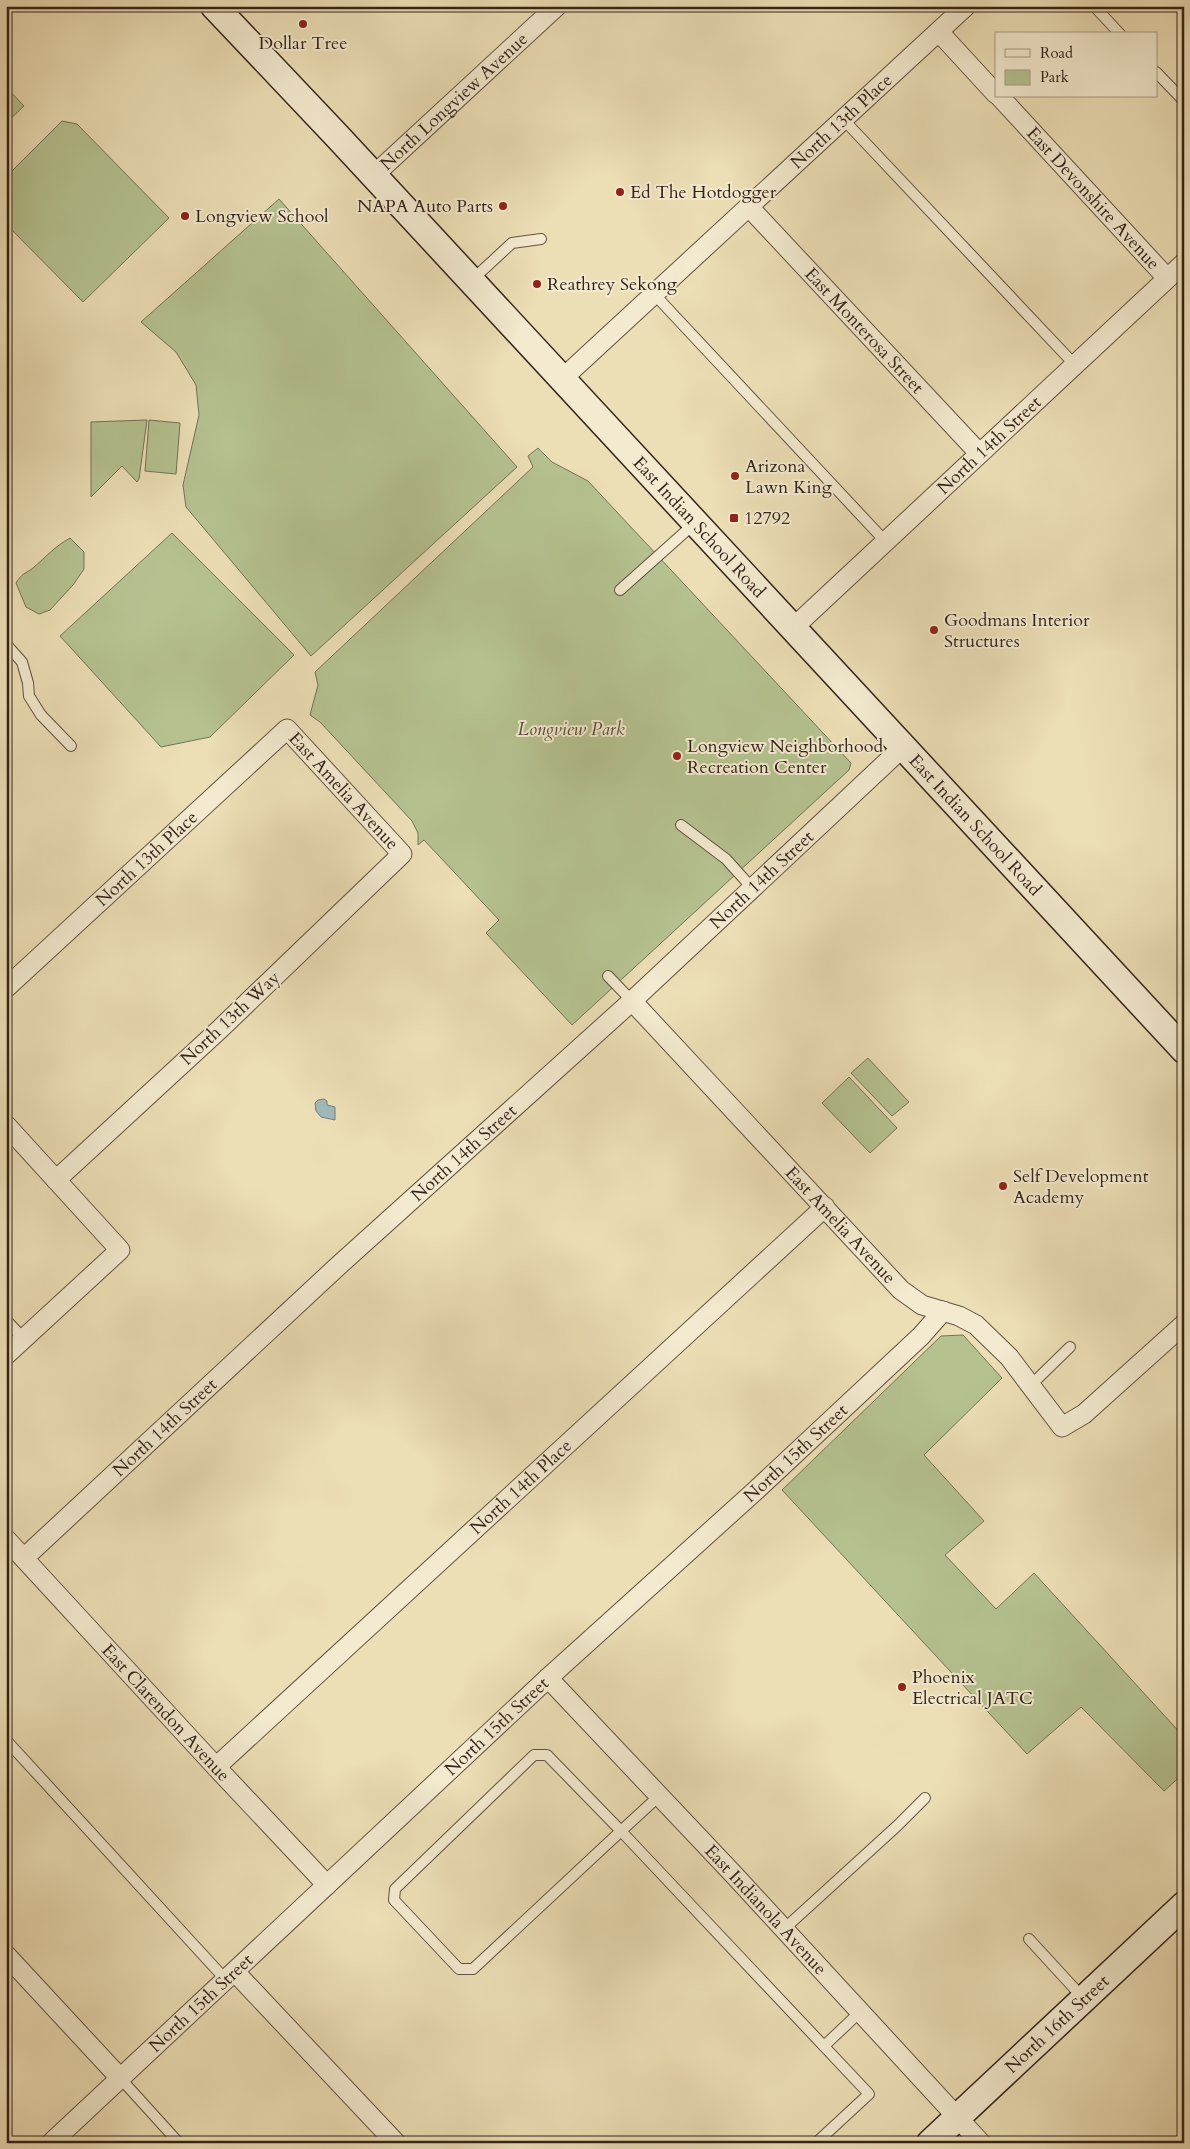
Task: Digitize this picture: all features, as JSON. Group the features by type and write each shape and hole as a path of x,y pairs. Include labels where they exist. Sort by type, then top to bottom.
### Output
{"main road":[{"name":"East Indian School Road","path":"214,6 1184,1050"},
{"name":"North 16th Street","path":"930,2143 1184,1905"}],"street":[{"name":"North Longview Avenue","path":"373,176 557,6"},
{"name":"North 13th Place","path":"562,379 966,6"},
{"name":"East Devonshire Avenue","path":"939,32 995,92"},
{"name":"East Devonshire Avenue","path":"1001,98 1167,278"},
{"name":"East Monterosa Street","path":"748,207 980,453"},
{"name":"North 14th Street","path":"793,628 1184,263"},
{"name":"North 13th Place","path":"6,988 286,729"},
{"name":"East Amelia Avenue","path":"286,729 402,854"},
{"name":"North 14th Street","path":"24,1558 337,1268 632,1002 903,747"},
{"name":"North 13th Way","path":"56,1180 220,1029 402,854"},
{"name":"East Amelia Avenue","path":"632,1002 901,1290 922,1304 959,1316 976,1326 1009,1357 1062,1427 1084,1414 1184,1324"},
{"path":"6,1125 120,1250 6,1355"},
{"name":"North 14th Place","path":"216,1768 825,1207"},
{"name":"North 15th Street","path":"51,2143 548,1678 754,1492 921,1336 943,1311"},
{"name":"East Clarendon Avenue","path":"6,1539 216,1768 328,1885"},
{"name":"East Indianola Avenue","path":"548,1678 784,1929 981,2143"},
{"path":"7,1957 121,2079"},
{"path":"230,1976 396,2143"}],"lane":[{"path":"1094,6 1118,32"},
{"path":"1158,74 1184,102"},
{"path":"843,118 1075,365"},
{"path":"471,281 512,243 541,239"},
{"path":"655,295 885,541"},
{"path":"620,590 695,523"},
{"path":"6,644 22,662 28,683 29,696 33,703 41,715 71,746"},
{"path":"681,825 726,859 753,889"},
{"path":"608,976 632,1002"},
{"path":"6,1320 24,1339"},
{"path":"1031,1385 1070,1347"},
{"path":"6,1740 230,1976"},
{"path":"659,1796 621,1831 472,1969 459,1970 394,1900 395,1889 534,1755 547,1755 621,1831 869,2094 816,2143"},
{"path":"784,1929 925,1798"},
{"path":"1029,1939 1084,2000"},
{"path":"824,2046 860,2012"},
{"path":"121,2079 179,2143"}],"green space":[{"path":"6,87 24,106 6,123"},
{"path":"62,121 77,124 169,218 83,302 6,224 6,177"},
{"path":"279,199 517,467 311,656 186,507 183,485 199,415 196,385 176,352 141,322"},
{"path":"147,420 137,482 122,466 91,497 91,422"},
{"path":"149,420 180,423 176,474 145,471"},
{"name":"Longview Park","path":"538,448 552,462 588,481 851,763 849,770 572,1025 486,933 499,920 424,840 418,845 418,833 412,821 320,722 310,715 318,685 315,672 533,467 528,456"},
{"path":"172,533 294,655 210,737 161,747 60,636"},
{"path":"70,538 84,552 84,569 73,585 50,610 39,614 26,607 16,583 22,575"},
{"path":"868,1058 909,1102 892,1116 851,1073"},
{"path":"849,1077 897,1128 870,1153 822,1103"},
{"path":"963,1335 1002,1378 924,1455 984,1521 945,1555 996,1609 1034,1573 1184,1737 1184,1773 1164,1791 1081,1707 1027,1754 782,1490 941,1336"}],"water":[{"path":"324,1099 327,1101 327,1105 335,1107 335,1120 321,1117 316,1111 315,1103 318,1100"}],"place":[{"name":"Dollar Tree","path":"303,24"},
{"name":"Ed The Hotdogger","path":"620,192"},
{"name":"NAPA Auto Parts","path":"503,206"},
{"name":"Longview School","path":"185,216"},
{"name":"Reathrey Sekong","path":"537,284"},
{"name":"Arizona Lawn King","path":"735,476"},
{"name":"12792","path":"734,518"},
{"name":"Goodmans Interior Structures","path":"934,630"},
{"name":"Longview Neighborhood Recreation Center","path":"677,756"},
{"name":"Self Development Academy","path":"1003,1186"},
{"name":"Phoenix Electrical JATC","path":"902,1687"}]}
